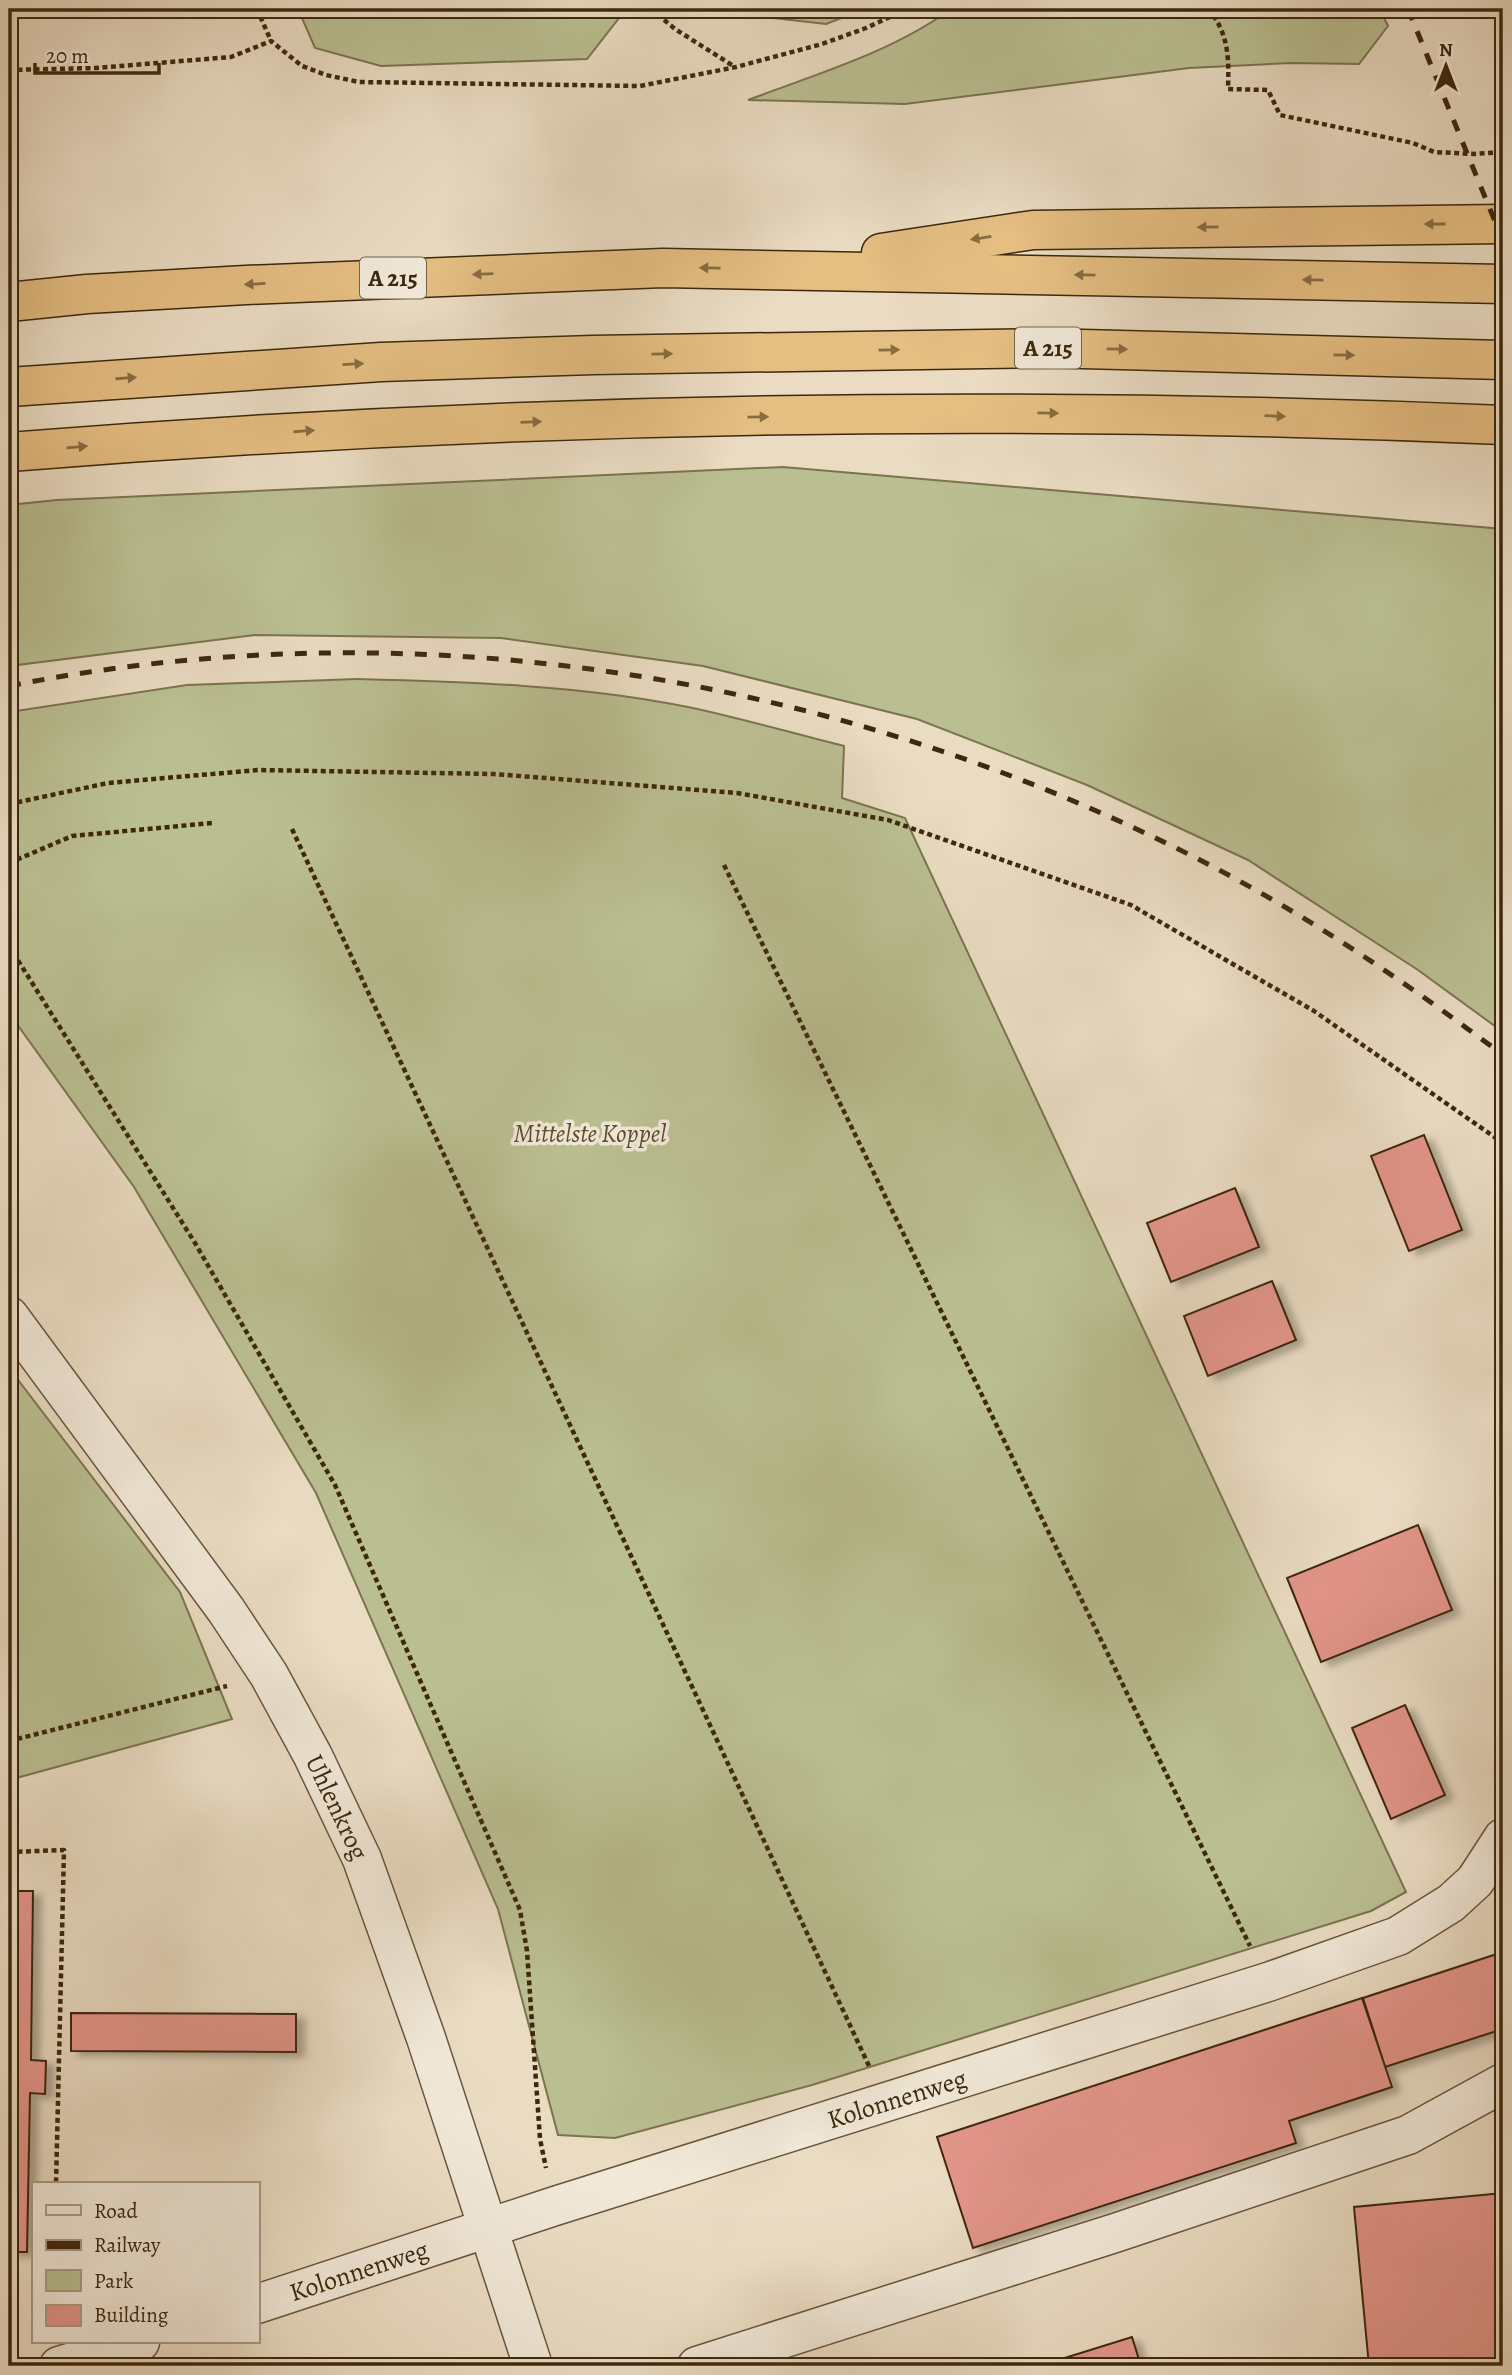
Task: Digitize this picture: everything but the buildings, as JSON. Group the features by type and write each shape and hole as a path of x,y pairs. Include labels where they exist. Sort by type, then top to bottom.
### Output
{"highway":[{"path":"778,269 1033,230 1503,224"},
{"name":"A 215","path":"9,302 206,287 463,274 663,268 1503,284"},
{"name":"A 215","path":"9,387 355,364 593,355 1045,348 1503,360"},
{"path":"9,452 376,426 979,412 1249,415 1503,425"},
{"path":"1413,421 1503,438"}],"street":[{"name":"Uhlenkrog","path":"9,1316 178,1543 269,1675 313,1756 362,1859 426,2038 533,2366"},
{"name":"Kolonnenweg","path":"259,2303 555,2206 1268,1982 1398,1936 1451,1903 1475,1881 1503,1838"},
{"path":"697,2366 1115,2233 1408,2135 1503,2083"},
{"path":"59,2366 133,2344"}],"path":[{"path":"257,9 271,41 302,66 326,75 359,82 639,86 736,67 822,44 907,9"},
{"path":"651,9 675,29 736,67"},
{"path":"1208,9 1222,27 1227,44 1228,89 1268,90 1280,115 1413,143 1434,152 1503,152"},
{"path":"9,70 96,68 231,57 271,41"},
{"path":"9,804 108,783 258,770 480,774 737,793 888,820 1130,905 1314,1011 1503,1143"},
{"path":"9,863 72,836 212,822"},
{"path":"292,830 870,2069"},
{"path":"724,865 1268,1982"},
{"path":"9,946 195,1243 335,1485 520,1910 527,1951 540,2139 555,2206"},
{"path":"9,1741 269,1675"},
{"path":"9,1852 64,1850 57,2182"}],"green space":[{"path":"298,9 626,9 587,59 381,66 315,48"},
{"path":"692,9 865,9 826,24"},
{"path":"951,9 1380,9 1388,26 1359,64 1290,63 1189,68 905,104 748,100 879,50"},
{"path":"783,467 1503,529 1503,1032 1418,970 1248,860 1087,785 917,719 703,666 501,638 255,635 9,666 9,505 57,500"},
{"name":"Mittelste Koppel","path":"357,679 482,683 606,694 688,707 844,746 842,798 905,818 1406,1892 1371,1911 812,2085 615,2138 558,2135 498,1909 316,1493 134,1187 9,1013 9,712 187,685"},
{"path":"9,1368 180,1592 232,1719 9,1780"}],"railway":[{"path":"1408,9 1503,241"},
{"path":"9,686 157,663 306,653 455,656 604,671 751,698 896,736 1037,786 1174,847 1302,917 1424,998 1503,1055"}]}
